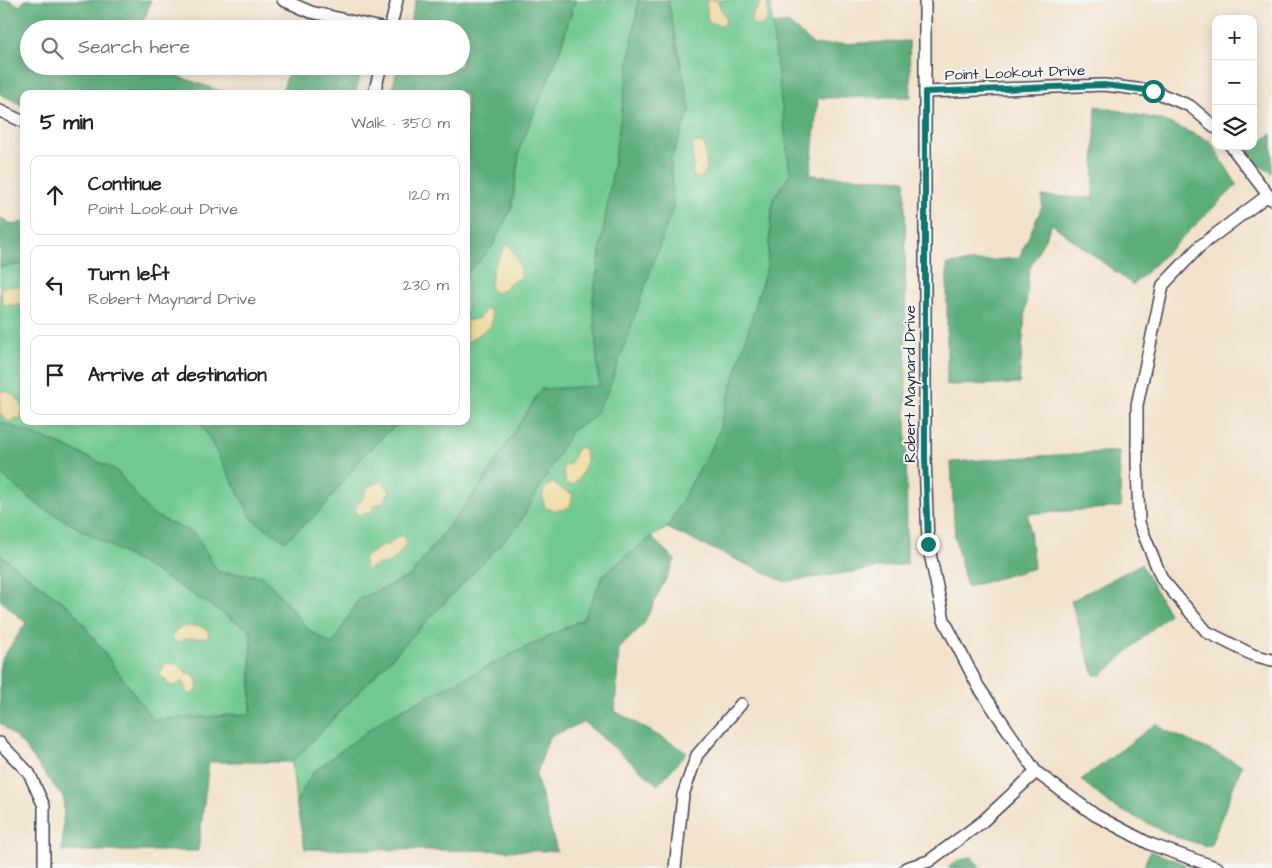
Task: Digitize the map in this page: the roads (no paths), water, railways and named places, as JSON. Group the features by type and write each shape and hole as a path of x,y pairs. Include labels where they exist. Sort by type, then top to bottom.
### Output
{"street":[{"path":"283,0 311,12 346,20"},
{"path":"392,20 397,0"},
{"name":"Robert Maynard Drive","path":"925,0 925,457 928,544 944,620 978,686 1036,772 1095,815 1134,836 1150,844 1218,868"},
{"path":"375,90 379,75"},
{"name":"Point Lookout Drive","path":"925,92 1104,85 1153,91 1190,106 1212,125"},
{"path":"0,111 20,120"},
{"path":"1234,150 1270,198 1200,246 1163,285 1137,405 1139,523 1162,579 1207,632 1253,656 1272,660"},
{"path":"675,868 682,795 697,755 741,704"},
{"path":"0,743 29,773 44,806 44,868"},
{"path":"906,868 929,861 974,827 1036,772"}]}
